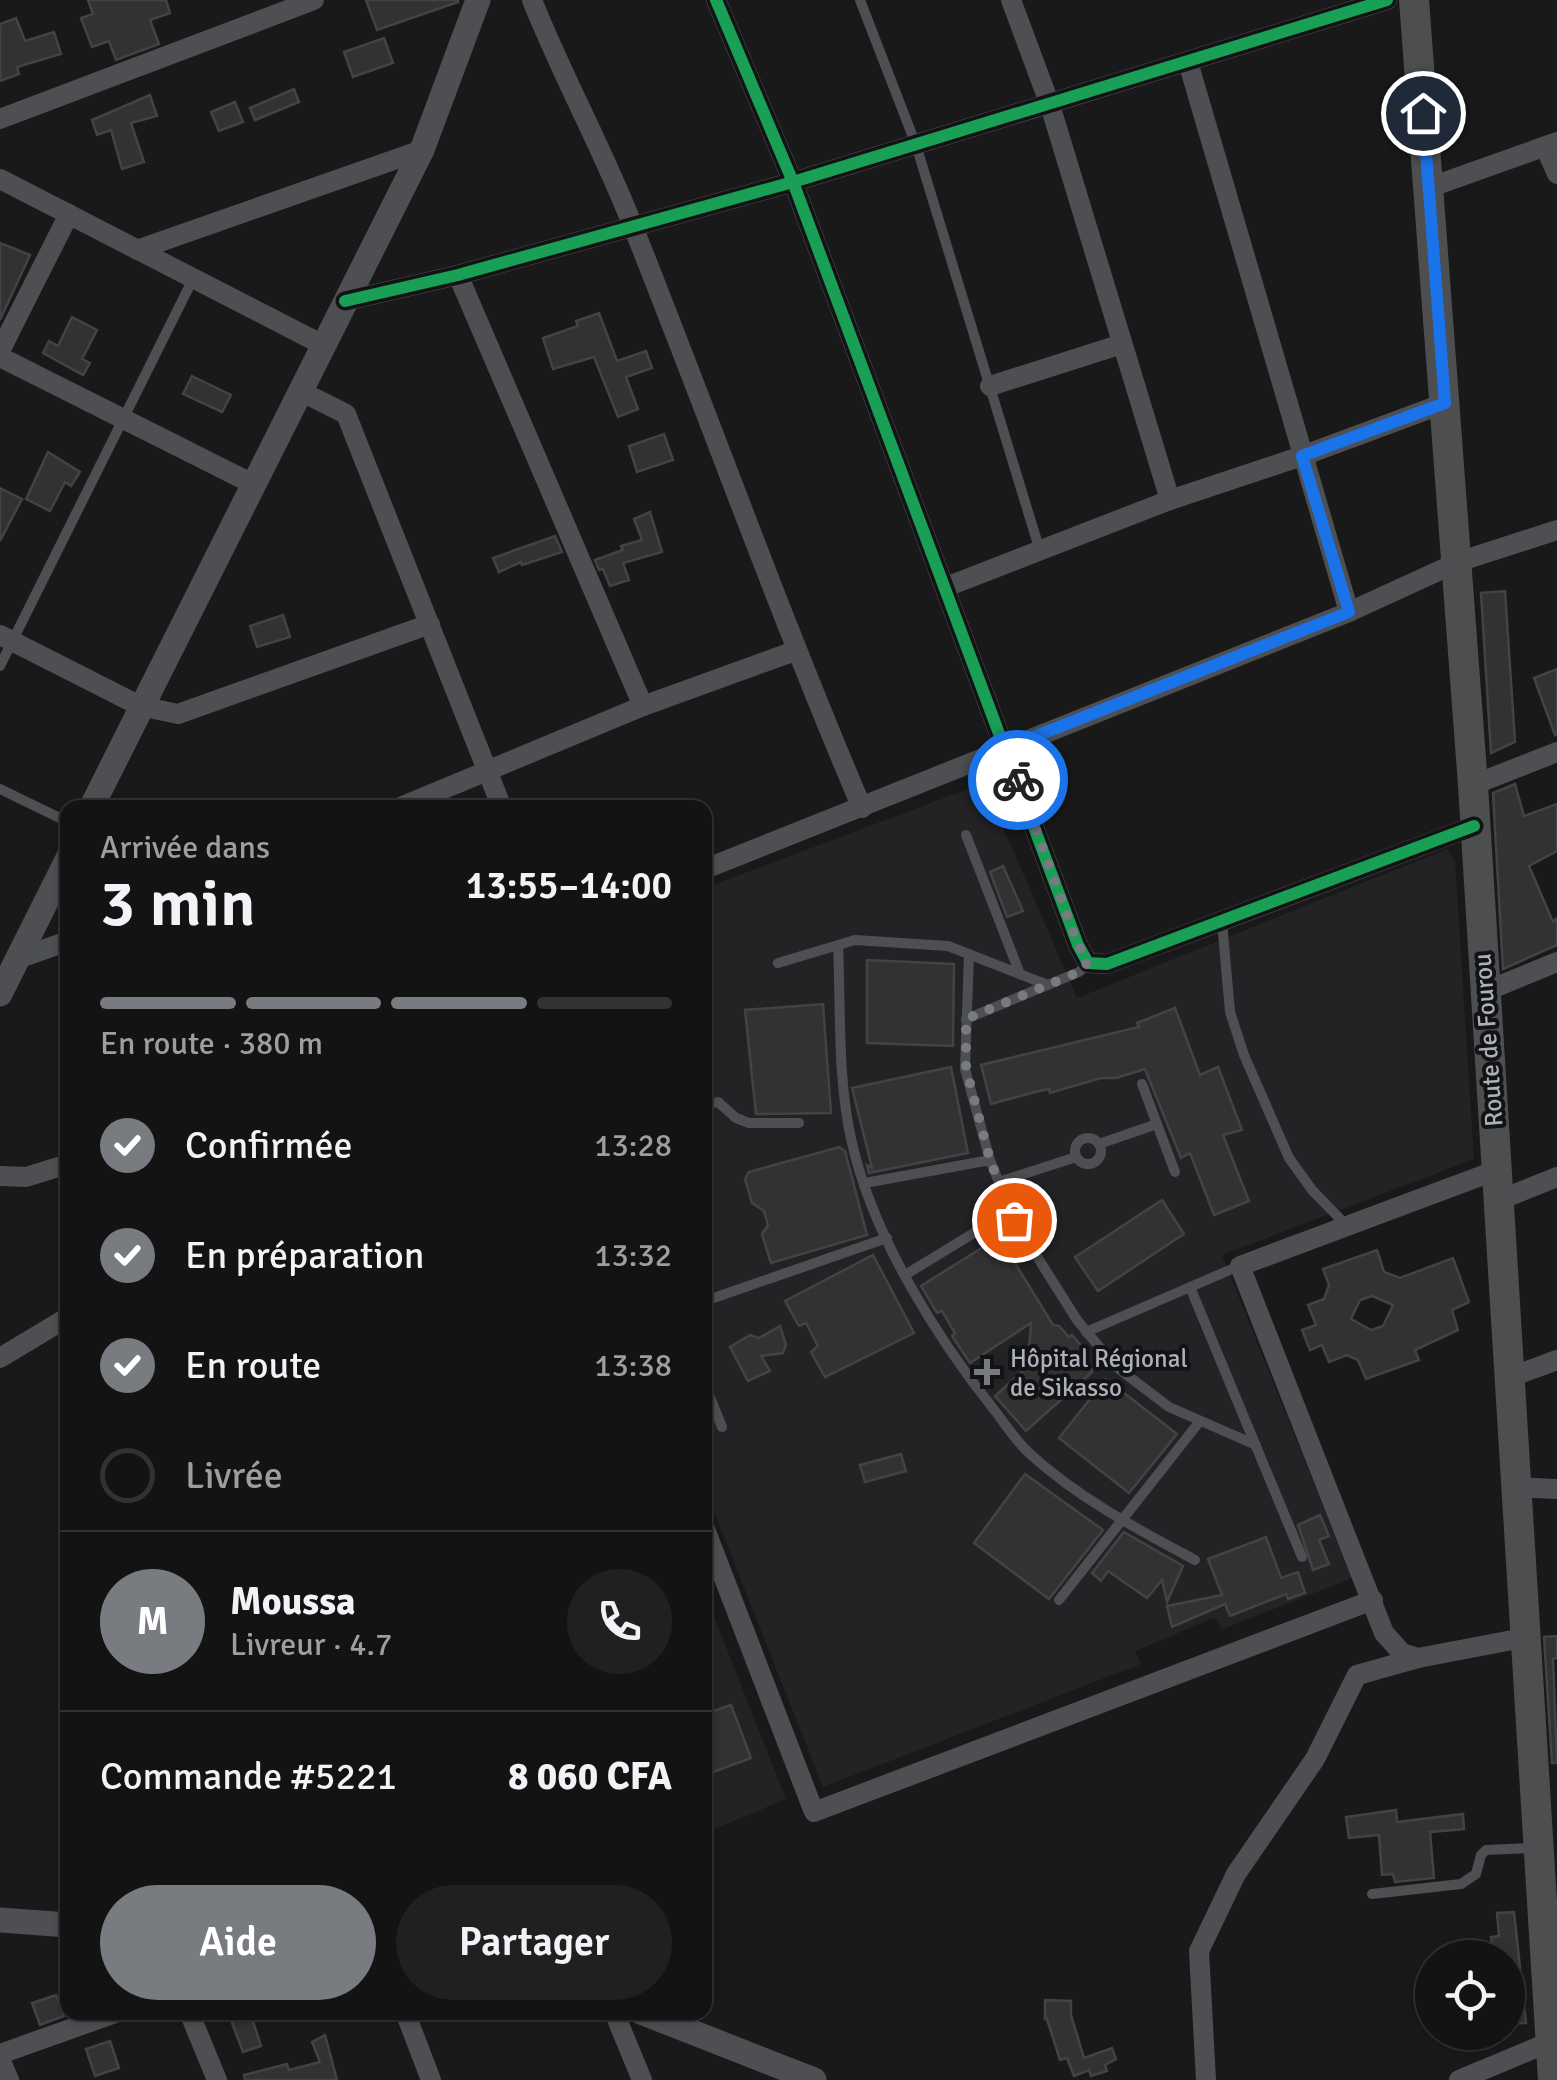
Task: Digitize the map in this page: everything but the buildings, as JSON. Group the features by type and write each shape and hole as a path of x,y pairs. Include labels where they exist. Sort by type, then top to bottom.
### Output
{"main road":[{"name":"Route de Fourou","path":"1414,0 1473,785 1523,1638 1543,1831 1553,2080"}],"street":[{"path":"0,119 314,0"},
{"path":"96,800 422,150 478,0"},
{"path":"532,0 632,224 795,651 862,808"},
{"path":"716,0 792,182 1078,945 1088,962 1107,964 1474,826"},
{"path":"1011,0 1050,105 1170,500"},
{"path":"345,301 458,275 792,182 1387,0"},
{"path":"1188,62 1349,612"},
{"path":"1428,188 1551,144 1557,174"},
{"path":"138,250 422,150"},
{"path":"0,179 323,345"},
{"path":"69,214 0,354 252,484"},
{"path":"458,275 644,706"},
{"path":"990,386 1122,344"},
{"path":"300,391 346,414 498,800"},
{"path":"946,587 1170,500 1445,403"},
{"path":"712,866 1349,612 1458,562 1557,530"},
{"path":"6,638 140,706 178,714 430,624"},
{"path":"418,800 644,706 795,651"},
{"path":"1473,785 1557,752"},
{"path":"0,993 60,875"},
{"path":"20,958 60,943"},
{"path":"1484,992 1557,962"},
{"path":"0,1176 26,1177 60,1166"},
{"path":"1418,1658 1402,1654 1384,1633 1240,1266 1497,1170"},
{"path":"1497,1201 1557,1177"},
{"path":"0,1358 60,1323"},
{"path":"1508,1378 1557,1360"},
{"path":"1514,1487 1557,1489"},
{"path":"712,1547 814,1812 1373,1600"},
{"path":"1206,2080 1199,1951 1236,1874 1315,1759 1357,1675 1418,1658 1523,1638"},
{"path":"0,1920 60,1924"},
{"path":"9,2080 0,2056 97,2020"},
{"path":"193,2020 217,2080"},
{"path":"407,2020 431,2080"},
{"path":"617,2020 642,2080"},
{"path":"661,2020 814,2080"},
{"path":"1459,2080 1554,2040"}],"lane":[{"path":"860,0 916,146 1040,552"},
{"path":"0,666 6,638 124,419 193,280"},
{"path":"0,789 60,818"},
{"path":"966,834 1020,974"},
{"path":"1222,922 1230,1012 1244,1056 1290,1158 1312,1190 1346,1225"},
{"path":"778,963 854,940 948,946 1048,985"},
{"path":"838,945 844,1088 852,1144 887,1238 906,1275 968,1378 1027,1452 1121,1521 1195,1560"},
{"path":"969,954 966,1068 990,1160 1010,1211 1086,1332 1115,1366 1168,1407 1256,1445"},
{"path":"966,1019 1079,972 1088,962"},
{"path":"1142,1084 1175,1172"},
{"path":"712,1103 718,1102 748,1124 799,1123"},
{"path":"1099,1144 1157,1124"},
{"path":"1088,1138 1099,1144 1101,1152 1094,1163 1086,1164 1076,1157 1075,1148 1080,1141 1088,1138"},
{"path":"999,1182 1076,1157"},
{"path":"865,1183 990,1160"},
{"path":"906,1275 1010,1211"},
{"path":"712,1300 887,1238"},
{"path":"1086,1332 1240,1266"},
{"path":"1190,1287 1302,1558"},
{"path":"712,1402 722,1427"},
{"path":"1059,1600 1200,1421"},
{"path":"1372,1894 1460,1884 1476,1874 1486,1850 1543,1831"}],"shaded area":[{"name":"Hôpital Régional de Sikasso","path":"984,783 1077,998 1447,849 1455,860 1474,1159 1222,1255 1352,1578 1223,1629 1214,1618 1135,1651 1141,1664 823,1787 712,1507 712,885"},
{"path":"712,1612 786,1799 712,1830"}],"cycle path":[{"path":"716,0 793,182 1088,963 1107,964 1474,826"},
{"path":"345,301 458,275 793,182 1387,0"}],"way so far":[{"path":"1014,1220 990,1160 966,1068 966,1019 1079,972 1088,962 1078,945 1018,780"}],"place":[{"name":"Hôpital Régional de Sikasso","path":"987,1372"}],"route":[{"path":"1018,780 1006,748 1349,612 1302,456 1445,403 1423,113"}]}
